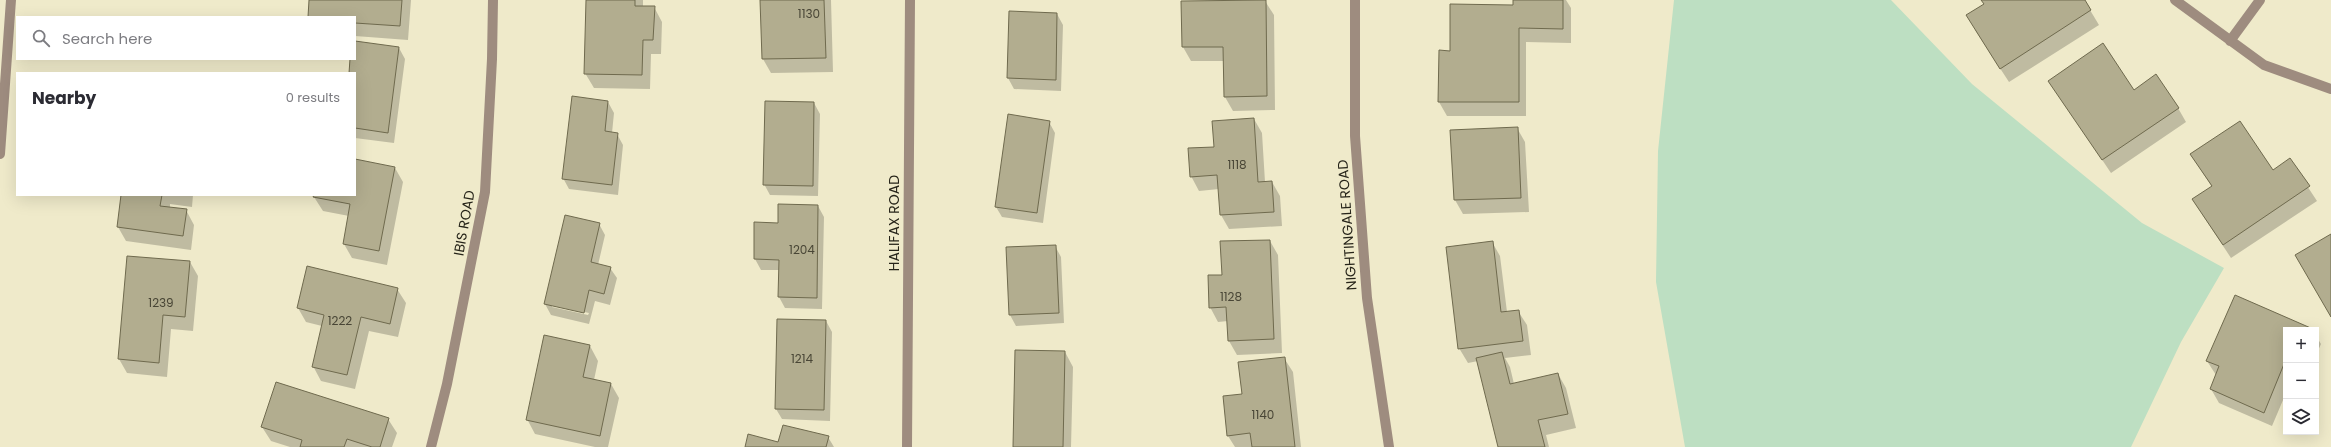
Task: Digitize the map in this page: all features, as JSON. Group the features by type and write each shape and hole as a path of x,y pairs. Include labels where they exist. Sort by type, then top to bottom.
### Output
{"street":[{"path":"0,154 11,0"},
{"name":"IBIS ROAD","path":"431,447 447,384 485,192 492,58 492,0"},
{"name":"HALIFAX ROAD","path":"907,447 910,0"},
{"name":"NIGHTINGALE ROAD","path":"1355,0 1355,136 1366,290 1389,447"},
{"path":"2176,0 2230,41 2264,64 2331,89"},
{"path":"2230,41 2260,0"}],"green space":[{"path":"1674,0 1891,0 1972,84 2142,223 2224,268 2181,342 2131,447 1685,447 1656,282 1658,151"}],"building":[{"path":"309,0 402,0 400,26 356,23 356,16 308,16"},
{"path":"586,0 635,0 635,6 655,6 653,40 643,40 642,75 584,74"},
{"path":"760,0 824,0 826,58 762,59"},
{"path":"1266,0 1267,96 1224,97 1223,47 1182,47 1181,1"},
{"path":"1513,0 1563,0 1563,29 1519,28 1519,102 1438,102 1439,50 1450,51 1450,4 1513,5"},
{"path":"1981,0 2085,0 2091,10 2000,69 1966,15 1984,4"},
{"path":"1009,11 1057,13 1056,80 1007,78"},
{"path":"356,41 399,47 388,133 356,128 356,72 349,72 350,60 356,60"},
{"path":"2103,43 2134,90 2156,74 2179,108 2102,160 2048,81"},
{"path":"572,96 608,101 605,131 618,133 612,185 562,179"},
{"path":"765,101 814,102 813,186 763,185"},
{"path":"1008,114 1050,121 1037,213 995,207"},
{"path":"1254,118 1258,182 1272,181 1274,212 1220,215 1217,175 1190,177 1188,148 1214,147 1212,121"},
{"path":"2240,121 2273,170 2290,158 2310,186 2223,245 2192,199 2212,186 2190,154"},
{"path":"1518,127 1521,198 1454,200 1450,130"},
{"path":"356,159 395,167 379,251 343,244 350,204 313,197 356,196"},
{"path":"121,196 162,196 160,206 187,209 183,236 117,227"},
{"path":"778,204 818,205 817,298 778,297 779,260 754,259 754,222 778,223"},
{"path":"565,215 600,223 591,262 611,267 604,294 589,290 584,313 544,304"},
{"path":"2331,234 2331,317 2295,255"},
{"path":"1270,240 1274,339 1228,341 1226,307 1209,308 1208,275 1222,275 1220,241"},
{"path":"1493,241 1501,312 1519,310 1523,341 1458,349 1446,247"},
{"path":"1056,245 1059,313 1009,315 1006,247"},
{"path":"127,256 190,261 185,317 163,315 159,363 118,359"},
{"path":"307,266 398,288 390,324 361,317 347,375 312,367 324,315 297,308"},
{"path":"2235,295 2308,327 2283,327 2283,366 2264,413 2210,389 2219,366 2206,361"},
{"path":"777,319 826,320 824,410 775,409"},
{"path":"544,335 590,345 583,377 611,383 600,436 526,420"},
{"path":"1015,350 1065,351 1063,447 1013,447"},
{"path":"1502,352 1510,384 1558,373 1568,414 1538,420 1545,447 1498,447 1476,358"},
{"path":"1285,357 1295,447 1252,447 1250,433 1227,436 1223,396 1242,394 1238,362"},
{"path":"276,382 389,418 380,447 372,447 347,439 344,447 300,447 302,440 261,427"},
{"path":"783,425 829,436 826,447 745,447 748,434 778,442"}]}
